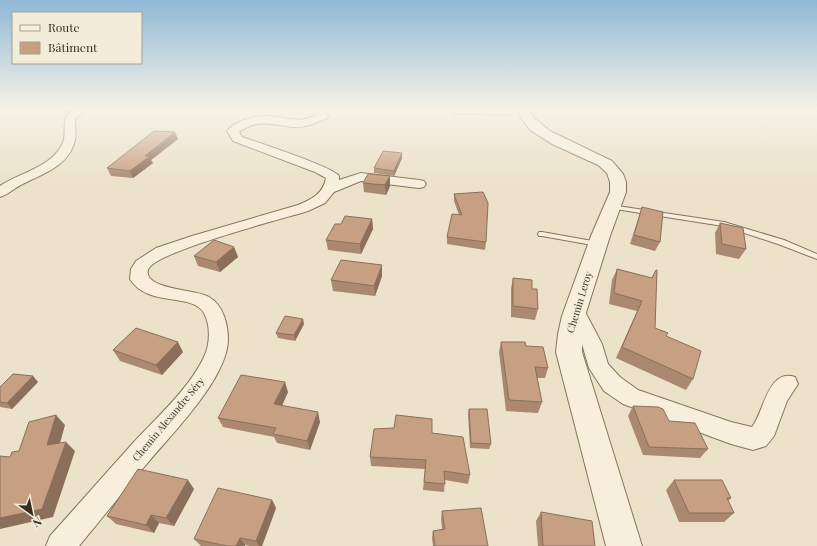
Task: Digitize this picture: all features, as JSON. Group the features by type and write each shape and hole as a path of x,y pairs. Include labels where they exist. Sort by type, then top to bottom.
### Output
{"street":[{"path":"0,193 52,163 60,156 70,141 70,133"},
{"path":"234,133 237,139 319,169 333,176 331,188"},
{"name":"Chemin Leroy","path":"545,133 590,154 611,168 617,176 619,187 569,331 569,352 624,546"},
{"name":"Chemin Alexandre Séry","path":"60,546 200,383 216,357 218,327 210,309 201,300 161,292 145,286 139,279 138,274 143,263 151,257 180,245 303,208 322,199 331,188 350,180 361,177 419,184"},
{"path":"575,311 592,344 599,368 612,384 632,397 731,433 753,439 758,438 766,428 778,396 787,384"}],"lane":[{"path":"611,207 724,224 781,242 817,257"},
{"path":"542,234 598,244"}],"building":[{"path":"151,133 173,133 145,156 150,156 130,171 107,168"},
{"path":"383,151 402,153 394,171 374,168"},
{"path":"368,174 390,176 385,185 363,183"},
{"path":"483,192 488,203 486,242 447,237 452,214 462,215 454,194"},
{"path":"642,207 663,212 660,242 634,235"},
{"path":"345,216 372,219 360,244 326,240 335,224 341,224"},
{"path":"720,223 743,228 746,249 722,244"},
{"path":"214,240 234,247 216,262 194,256"},
{"path":"341,260 382,265 374,286 331,280"},
{"path":"617,269 652,278 657,270 655,328 668,333 666,336 701,351 693,379 622,347 642,301 614,293"},
{"path":"513,278 532,280 532,289 537,289 538,309 513,306"},
{"path":"285,316 303,319 294,335 276,333"},
{"path":"136,328 178,342 156,365 113,350"},
{"path":"501,342 525,342 526,346 543,347 548,368 535,367 542,402 509,400"},
{"path":"13,374 33,376 7,403 0,402 0,387"},
{"path":"241,375 285,382 274,404 318,412 307,441 273,434 276,428 218,418"},
{"path":"633,406 658,407 663,409 669,421 695,423 708,449 649,447"},
{"path":"469,409 487,409 491,444 471,443"},
{"path":"56,415 47,445 66,442 42,509 0,518 0,456 10,457 12,452 19,451 29,422"},
{"path":"396,415 432,419 432,433 463,437 470,475 444,471 445,484 424,482 426,460 370,457 374,429 394,428"},
{"path":"138,469 188,480 166,518 151,515 146,525 107,516"},
{"path":"674,480 722,480 731,498 727,498 734,513 689,513"},
{"path":"218,488 272,500 256,541 240,538 236,546 227,546 194,539"},
{"path":"481,508 488,546 435,546 433,531 445,529 442,511"},
{"path":"541,512 592,521 595,546 543,546"}]}
